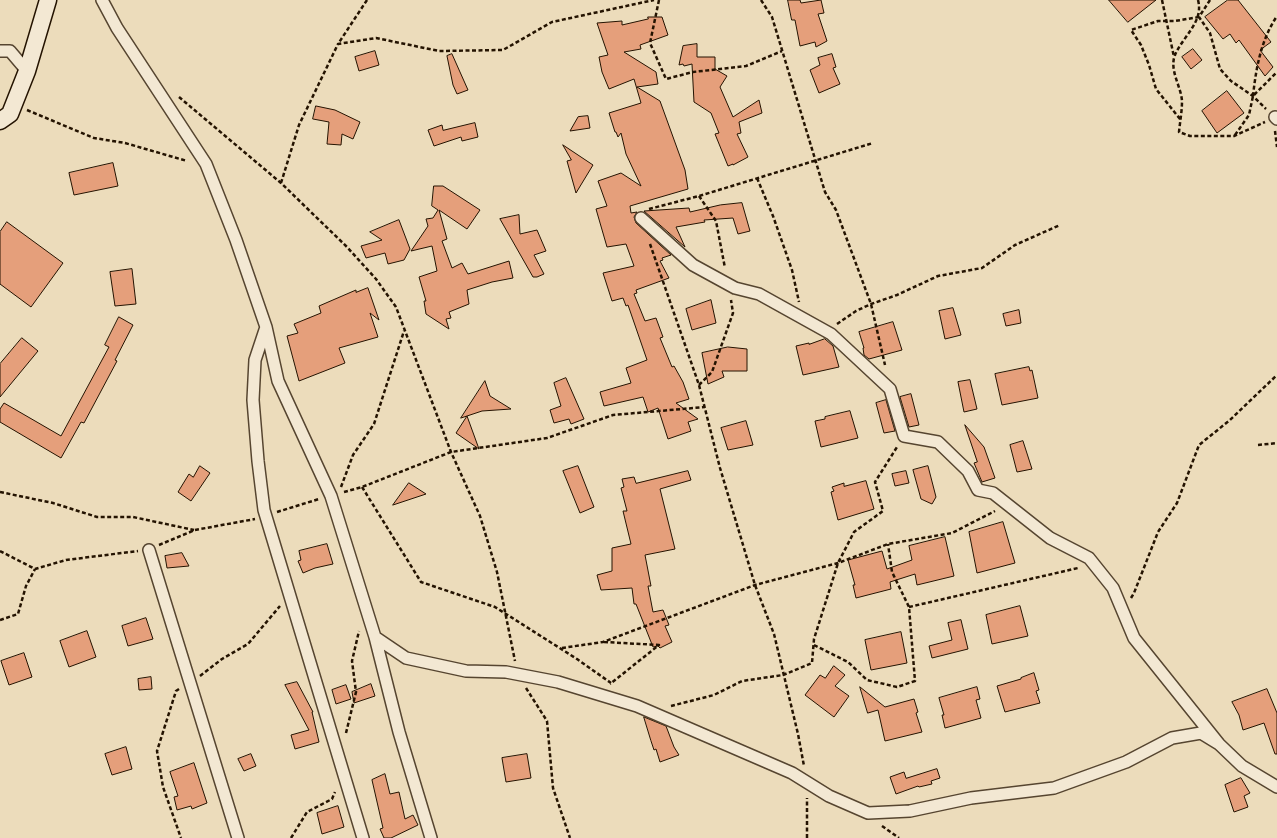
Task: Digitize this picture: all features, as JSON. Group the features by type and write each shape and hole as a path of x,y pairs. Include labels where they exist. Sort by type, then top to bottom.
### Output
{"street":[{"path":"0,121 10,114 14,104 48,0"},
{"path":"102,0 117,28 206,164 236,240 266,327 278,381 330,496 375,637 399,732 431,838"},
{"path":"0,51 10,51 26,71"},
{"path":"641,218 693,265 735,288 759,294 826,331 890,389 904,436 938,442 968,471 978,490 993,493 1050,538 1089,558 1113,588 1134,638 1219,744 1242,766 1277,787"},
{"path":"266,327 254,360 253,400 264,510 363,838"},
{"path":"148,550 238,838"},
{"path":"375,637 406,658 466,671 506,672 558,682 650,712 792,773 829,796 868,813 910,811 971,798 1054,788 1126,762 1172,738 1201,733 1219,744"}],"path":[{"path":"281,183 299,125 338,44 367,0"},
{"path":"338,44 376,38 439,51 503,50 552,22 654,0"},
{"path":"659,0 650,43 666,79 693,72 746,66 782,51"},
{"path":"761,0 772,17 825,192 836,210 871,304 890,389"},
{"path":"1162,0 1174,56 1173,68 1182,98 1179,132 1190,136 1234,136 1276,118 1253,96 1231,81 1220,69 1210,33 1199,17 1200,7 1198,0"},
{"path":"1174,56 1210,0"},
{"path":"1234,136 1249,115 1257,65 1265,40 1277,16"},
{"path":"1180,120 1156,89 1150,65 1141,45 1131,30 1158,21 1199,17"},
{"path":"1253,96 1277,72"},
{"path":"173,93 281,183 347,247 376,279 396,307 452,452 480,516 497,572 518,675 547,721 553,788 570,838"},
{"path":"14,104 94,138 125,144 176,159 206,164"},
{"path":"807,838 807,782 798,734 774,634 754,585 720,468 699,385 641,218 636,212 873,143"},
{"path":"757,178 792,270 795,289 805,320"},
{"path":"826,331 856,311 938,276 982,268 1015,245 1060,225"},
{"path":"330,496 340,489 353,455 374,424 405,330"},
{"path":"1122,610 1134,594 1158,532 1177,503 1199,445 1230,420 1277,375"},
{"path":"276,513 362,487 452,452 546,438 614,415 705,407"},
{"path":"650,712 714,695 742,681 783,676 812,663 814,638 838,563 854,532 883,511 875,482 904,436"},
{"path":"1258,445 1277,442"},
{"path":"362,487 422,582 494,607 560,648 619,689"},
{"path":"0,492 53,503 97,517 133,517 195,530"},
{"path":"603,642 754,585 838,563 888,544 952,534 1007,504"},
{"path":"0,551 35,569 66,560 148,550 195,530 257,518"},
{"path":"813,645 848,662 867,680 896,688 915,681 909,607 892,572 888,544"},
{"path":"909,607 1094,564"},
{"path":"0,620 18,614 26,586 35,569"},
{"path":"560,648 603,642 659,646 597,694"}],"building":[{"path":"788,0 800,0 801,3 821,0 824,13 818,14 827,41 816,47 815,42 800,46 795,20 792,20"},
{"path":"1109,0 1156,0 1128,22"},
{"path":"1228,0 1238,0 1271,42 1260,50 1273,67 1265,76 1239,40 1236,43 1230,34 1223,39 1205,17"},
{"path":"648,17 662,17 668,35 640,45 641,49 624,52 656,72 658,84 637,87 660,101 685,170 688,189 630,206 631,213 637,212 634,217 636,223 671,255 662,258 663,260 660,261 669,278 636,290 637,293 634,294 645,321 656,318 663,337 660,338 672,367 674,366 683,382 689,399 676,403 698,419 688,422 691,431 668,439 658,408 648,412 643,397 604,406 600,392 631,383 626,368 647,360 628,305 626,306 623,298 612,301 603,273 634,266 626,244 607,247 596,209 607,206 598,181 621,173 641,186 626,154 621,133 618,137 609,113 641,103 634,79 609,89 602,72 599,57 608,55 597,23 622,21 622,25 648,19"},
{"path":"697,44 697,57 715,57 715,69 727,76 720,87 733,117 759,100 762,113 739,122 741,133 737,134 748,157 733,165 728,166 715,134 719,133 711,113 694,102 692,64 679,65 683,46"},
{"path":"1193,49 1202,60 1191,69 1182,57"},
{"path":"375,51 379,65 359,71 355,57"},
{"path":"452,54 468,90 457,94 453,85 447,56"},
{"path":"832,54 836,67 833,68 840,84 819,93 810,70 820,65 818,58"},
{"path":"1227,91 1244,113 1217,133 1202,111"},
{"path":"316,106 335,110 360,122 353,139 342,134 341,145 327,144 329,122 313,119"},
{"path":"588,116 590,128 570,131 578,117"},
{"path":"475,123 478,137 462,141 461,137 434,146 428,130 442,125 443,130"},
{"path":"563,145 593,165 576,193 567,161 571,160"},
{"path":"113,163 118,186 74,195 69,173"},
{"path":"434,186 443,186 480,210 467,229 439,210 447,239 442,241 452,268 462,263 468,274 509,261 513,278 467,290 469,304 449,312 451,318 446,319 449,329 426,314 424,301 426,301 419,277 437,271 432,246 411,251 428,226 426,219 433,218 438,210 432,206"},
{"path":"742,203 750,231 738,234 733,218 704,220 705,222 676,227 685,247 644,211 689,208 690,212 720,205"},
{"path":"519,215 520,234 537,230 546,251 534,255 544,274 537,277 533,277 500,219"},
{"path":"399,220 410,249 404,260 388,264 385,253 366,258 361,246 382,240 370,232"},
{"path":"7,222 63,263 31,307 0,284 0,232"},
{"path":"132,269 136,304 115,306 110,272"},
{"path":"368,288 379,320 370,313 378,337 339,348 345,363 299,381 287,336 298,333 294,324 321,313 319,306 356,290 356,292"},
{"path":"711,300 716,323 692,330 686,309"},
{"path":"953,308 961,335 945,339 939,311"},
{"path":"1019,310 1021,323 1006,326 1003,314"},
{"path":"119,317 133,325 115,360 117,361 84,423 81,422 61,458 0,422 0,409 4,403 61,436 109,347 105,345"},
{"path":"893,322 902,350 869,359 864,355 859,332"},
{"path":"22,338 38,351 0,397 0,364"},
{"path":"825,339 833,346 839,367 803,375 796,346"},
{"path":"728,347 747,349 747,371 722,371 724,377 708,384 702,353"},
{"path":"1029,367 1030,371 1032,370 1038,398 1002,405 995,374"},
{"path":"566,378 584,419 571,424 569,419 554,423 550,410 561,406 554,383"},
{"path":"970,380 977,409 964,412 958,382"},
{"path":"485,381 490,396 511,409 482,411 461,418"},
{"path":"911,394 919,425 909,427 900,397"},
{"path":"886,400 895,431 884,433 876,403"},
{"path":"850,411 858,438 821,447 815,421"},
{"path":"467,416 479,449 456,433"},
{"path":"746,421 753,445 728,450 721,428"},
{"path":"965,425 984,447 995,478 982,482 974,463 977,462"},
{"path":"1023,441 1032,469 1017,472 1010,445"},
{"path":"200,466 210,473 191,501 178,492 189,474 193,477"},
{"path":"578,466 594,507 580,513 563,471"},
{"path":"928,466 936,497 932,504 921,499 913,470"},
{"path":"688,471 691,480 660,489 675,549 645,555 651,586 648,586 653,612 663,610 669,625 665,626 672,642 660,648 658,646 653,647 636,604 634,604 632,588 601,590 597,575 612,571 612,548 631,544 623,511 627,511 621,488 624,487 622,479 634,477 636,483"},
{"path":"906,471 909,483 895,486 892,474"},
{"path":"866,481 874,509 838,520 831,492 834,491 832,487 844,483 844,486"},
{"path":"409,483 426,494 393,505"},
{"path":"1003,522 1015,563 977,573 969,532"},
{"path":"945,537 954,576 917,585 915,574 890,582 891,589 856,598 853,585 855,585 848,560 882,551 887,569 912,560 909,546"},
{"path":"327,544 333,564 303,573 298,561 301,560 299,551"},
{"path":"182,553 189,566 167,568 165,556"},
{"path":"1020,606 1028,636 992,644 986,615"},
{"path":"146,618 153,639 128,646 122,626"},
{"path":"961,620 968,649 932,658 929,646 952,640 948,623"},
{"path":"87,631 96,657 69,667 60,641"},
{"path":"901,632 907,663 871,670 865,640"},
{"path":"24,653 32,677 9,685 1,661"},
{"path":"834,666 845,675 835,686 849,696 834,717 805,695 820,675 825,678"},
{"path":"1034,673 1039,690 1036,691 1040,703 1005,712 997,686"},
{"path":"151,677 152,689 139,690 138,679"},
{"path":"297,682 313,712 319,742 295,749 291,735 309,730 285,685"},
{"path":"371,684 375,696 354,703 352,692"},
{"path":"346,685 351,699 336,704 332,690"},
{"path":"860,687 885,707 914,699 922,732 885,741 878,710 868,713"},
{"path":"977,687 980,699 976,700 981,718 945,728 942,715 944,715 939,698"},
{"path":"1267,689 1277,713 1277,754 1275,754 1264,723 1243,730 1239,715 1232,702"},
{"path":"644,717 666,726 679,755 660,762 656,749 654,750"},
{"path":"126,747 132,769 112,775 105,754"},
{"path":"251,754 256,766 244,771 238,759"},
{"path":"527,754 531,778 506,782 502,758"},
{"path":"194,763 207,803 192,809 191,806 177,810 174,797 178,796 170,772"},
{"path":"937,769 940,778 931,781 932,784 918,786 896,794 890,777 904,772 906,778"},
{"path":"385,774 390,794 399,792 405,819 413,815 418,825 391,838 384,838 380,829 383,828 372,780"},
{"path":"1241,778 1250,793 1244,796 1248,807 1234,812 1225,785"},
{"path":"338,806 344,827 322,834 317,813"}]}
